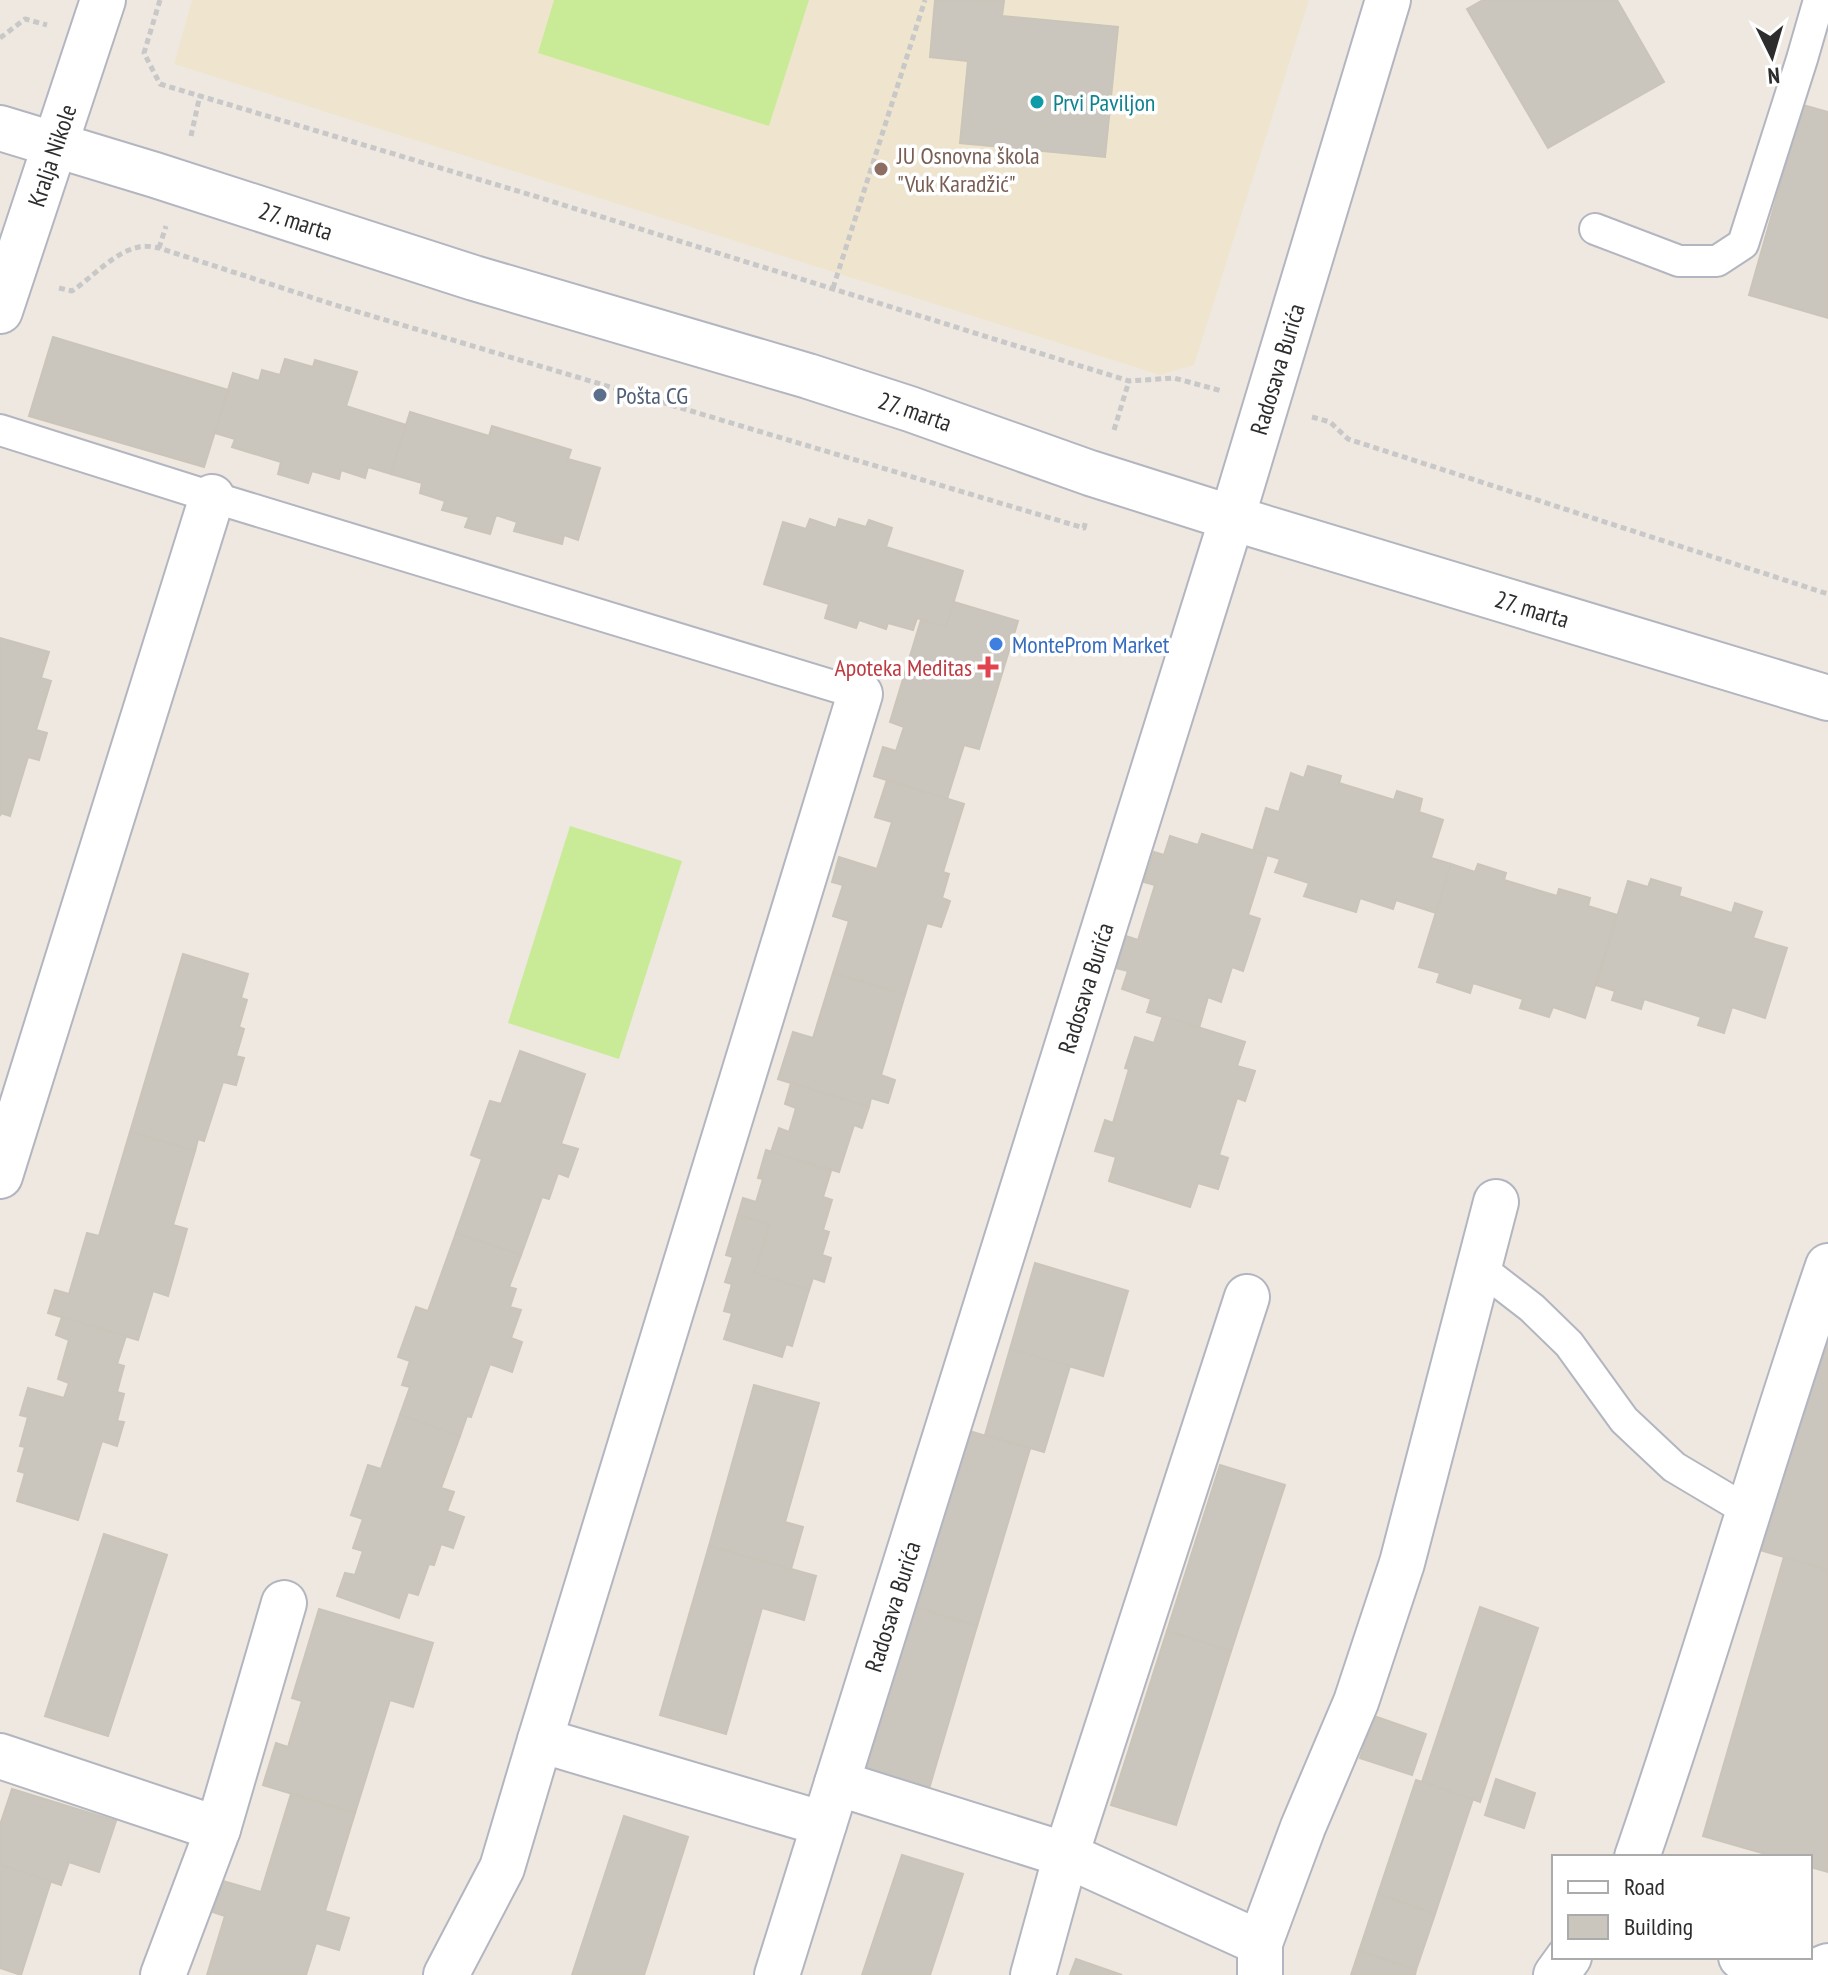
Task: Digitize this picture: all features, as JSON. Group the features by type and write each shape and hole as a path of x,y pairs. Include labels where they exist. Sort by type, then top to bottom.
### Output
{"street":[{"name":"Kralja Nikole","path":"0,311 103,0"},
{"name":"Radosava Burića","path":"777,1975 1232,518 1388,0"},
{"name":"27. marta","path":"0,128 474,278 808,376 1090,473 1232,518 1828,698"},
{"path":"0,1176 212,497"},
{"path":"446,1975 502,1868 860,694"},
{"path":"837,1783 1066,1855 1260,1959 1303,1827 1356,1702 1402,1563 1496,1202"},
{"path":"1638,1855 1828,1266"},
{"path":"1033,1975 1066,1855 1247,1297"},
{"path":"163,1975 218,1829 284,1603"},
{"path":"540,1740 824,1824"},
{"path":"0,1756 218,1829"},
{"path":"1745,1959 1781,1975"},
{"path":"1789,1975 1828,1966"}],"lane":[{"path":"1595,229 1679,261 1717,261 1743,244 1815,60 1819,0"},
{"path":"0,430 860,694"},
{"path":"1479,1267 1532,1308 1569,1344 1624,1420 1674,1467 1748,1511"}],"path":[{"path":"160,0 144,53 160,84 526,193 1129,381"},
{"path":"833,288 925,0"},
{"path":"0,38 25,19"},
{"path":"72,291 119,256 140,246 159,248 350,310 1084,528"},
{"path":"1348,439 1828,594"}],"shaded area":[{"name":"JU Osnovna škola \"Vuk Karadžić\"","path":"192,0 1309,0 1194,365 1160,375 174,64"}],"green space":[{"path":"554,0 809,0 769,126 538,53"},
{"path":"570,826 682,861 619,1059 508,1023"}],"building":[{"name":"Prvi Paviljon","path":"935,0 1004,1 1002,16 1118,27 1105,157 960,143 968,61 930,57"},
{"path":"1483,0 1617,0 1664,82 1548,148 1467,9"},
{"path":"1803,105 1828,112 1828,318 1749,295"},
{"path":"53,337 228,390 204,467 29,416"},
{"path":"285,359 313,367 315,360 357,372 346,406 406,425 391,474 368,467 365,478 341,470 339,479 312,471 308,483 278,474 281,462 232,447 235,439 215,433 233,373 259,381 262,370 280,375"},
{"path":"410,412 489,436 492,426 571,450 568,459 600,468 578,540 564,535 562,544 514,531 517,522 496,515 490,534 465,527 469,517 442,510 445,501 420,493 422,483 391,474"},
{"path":"810,519 836,528 839,519 866,527 869,520 892,528 886,547 963,571 946,627 917,618 913,630 888,623 886,629 859,620 856,628 825,618 829,604 764,584 783,522 806,529"},
{"path":"954,602 1018,621 979,749 964,745 947,799 874,776 883,747 896,751 904,727 890,722 921,620 946,627"},
{"path":"0,638 49,652 41,678 51,681 36,730 47,733 39,760 28,757 10,816 1,813 0,816"},
{"path":"1308,766 1341,776 1339,783 1394,800 1397,791 1422,799 1419,812 1443,820 1431,858 1451,864 1436,913 1396,900 1393,909 1360,898 1356,912 1304,896 1309,883 1275,872 1280,859 1253,851 1266,808 1279,812 1291,773 1304,778"},
{"path":"887,780 964,804 943,872 949,874 942,898 950,901 941,927 927,923 905,995 833,973 849,921 833,916 843,885 832,882 839,857 877,869 892,822 875,817"},
{"path":"1202,834 1267,855 1248,915 1260,919 1243,971 1232,967 1221,1002 1208,997 1199,1028 1147,1012 1151,999 1122,989 1128,971 1116,968 1126,936 1138,940 1155,885 1144,882 1154,852 1164,855 1170,836 1198,845"},
{"path":"1451,864 1475,872 1478,864 1506,873 1504,880 1557,896 1559,889 1590,898 1588,906 1617,915 1585,1018 1553,1007 1549,1017 1520,1008 1523,999 1473,983 1470,993 1437,982 1440,973 1419,967"},
{"path":"1651,879 1681,888 1679,896 1732,913 1735,903 1762,912 1753,938 1787,948 1765,1018 1732,1007 1724,1033 1698,1025 1701,1017 1644,999 1641,1009 1612,1000 1615,991 1596,985 1628,881 1648,887"},
{"path":"183,954 248,974 241,998 247,1000 239,1027 244,1029 236,1056 244,1058 236,1085 223,1082 204,1141 198,1139 195,1151 130,1132"},
{"path":"833,973 905,995 881,1075 895,1080 888,1103 871,1098 869,1107 778,1079 793,1032 813,1038"},
{"path":"1163,1016 1245,1042 1237,1066 1255,1071 1245,1101 1237,1098 1219,1155 1228,1158 1218,1189 1198,1183 1190,1207 1109,1181 1116,1157 1095,1151 1105,1120 1113,1123 1135,1037 1154,1043"},
{"path":"520,1051 585,1074 561,1144 578,1149 568,1177 558,1173 549,1199 542,1197 521,1255 456,1233 482,1159 471,1155 490,1101 501,1104"},
{"path":"791,1083 869,1107 862,1128 854,1125 839,1172 771,1152 779,1128 789,1132 796,1108 785,1104"},
{"path":"130,1132 195,1151 173,1225 187,1229 168,1296 153,1291 138,1340 48,1313 55,1290 69,1294 87,1233 99,1236"},
{"path":"766,1150 831,1171 823,1197 832,1200 823,1230 829,1232 822,1255 831,1258 824,1282 813,1278 809,1290 754,1273 770,1225 738,1215 743,1198 756,1202 763,1179 758,1178"},
{"path":"738,1215 770,1225 754,1273 809,1290 792,1346 786,1344 782,1357 724,1339 732,1313 724,1311 732,1284 725,1282 733,1257 726,1255"},
{"path":"456,1233 521,1255 509,1287 516,1289 510,1307 521,1310 511,1338 522,1342 512,1372 490,1364 471,1417 467,1416 460,1436 400,1415 410,1387 402,1385 410,1361 398,1357 416,1307 428,1311"},
{"path":"1035,1263 1128,1291 1103,1376 1010,1349"},
{"path":"62,1317 126,1336 117,1364 124,1366 117,1392 124,1394 117,1421 124,1422 117,1446 102,1441 78,1520 17,1501 25,1473 18,1471 25,1447 20,1446 28,1417 20,1415 28,1388 64,1398 69,1383 58,1379 69,1340 56,1335"},
{"path":"1828,1317 1828,1570 1760,1550"},
{"path":"1010,1349 1070,1366 1044,1452 985,1435"},
{"path":"754,1385 819,1403 785,1522 803,1527 791,1569 709,1546"},
{"path":"400,1415 460,1436 441,1488 454,1492 447,1511 464,1517 453,1548 441,1544 434,1565 429,1564 418,1595 408,1592 399,1618 337,1596 345,1573 355,1575 363,1551 353,1548 363,1519 351,1515 368,1465 381,1469"},
{"path":"966,1430 1030,1449 977,1626 914,1607"},
{"path":"1220,1465 1285,1485 1231,1651 1167,1631"},
{"path":"104,1534 167,1555 108,1736 45,1716"},
{"path":"709,1546 816,1576 804,1620 762,1608 726,1734 660,1715"},
{"path":"1784,1557 1828,1570 1828,1872 1812,1868 1812,1855 1769,1855 1703,1836"},
{"path":"914,1607 977,1626 926,1799 862,1780"},
{"path":"1480,1607 1538,1628 1480,1802 1422,1782"},
{"path":"319,1609 433,1643 413,1707 390,1700 355,1813 263,1785 276,1743 288,1747 302,1701 292,1698"},
{"path":"1167,1631 1231,1651 1176,1825 1111,1805"},
{"path":"1374,1716 1426,1734 1412,1775 1360,1758"},
{"path":"1496,1779 1535,1793 1524,1828 1485,1815"},
{"path":"1416,1780 1473,1799 1435,1914 1378,1894"},
{"path":"12,1789 116,1821 99,1872 69,1862 61,1885 0,1865 0,1825"},
{"path":"291,1794 355,1813 325,1911 349,1918 339,1950 316,1943 306,1975 207,1975 225,1916 213,1912 223,1881 261,1892"},
{"path":"624,1816 688,1837 644,1975 572,1975"},
{"path":"902,1855 963,1874 930,1975 862,1975"},
{"path":"0,1865 51,1881 21,1975 0,1968"},
{"path":"1378,1894 1435,1914 1416,1970 1359,1951"},
{"path":"1359,1951 1416,1970 1415,1975 1351,1975"},
{"path":"1076,1959 1122,1975 1070,1975"}],"place":[{"name":"Prvi Paviljon","path":"1037,102"},
{"name":"JU Osnovna škola \"Vuk Karadžić\"","path":"881,169"},
{"name":"Pošta CG","path":"600,395"},
{"name":"MonteProm Market","path":"996,644"},
{"name":"Apoteka Meditas","path":"988,667"}]}
